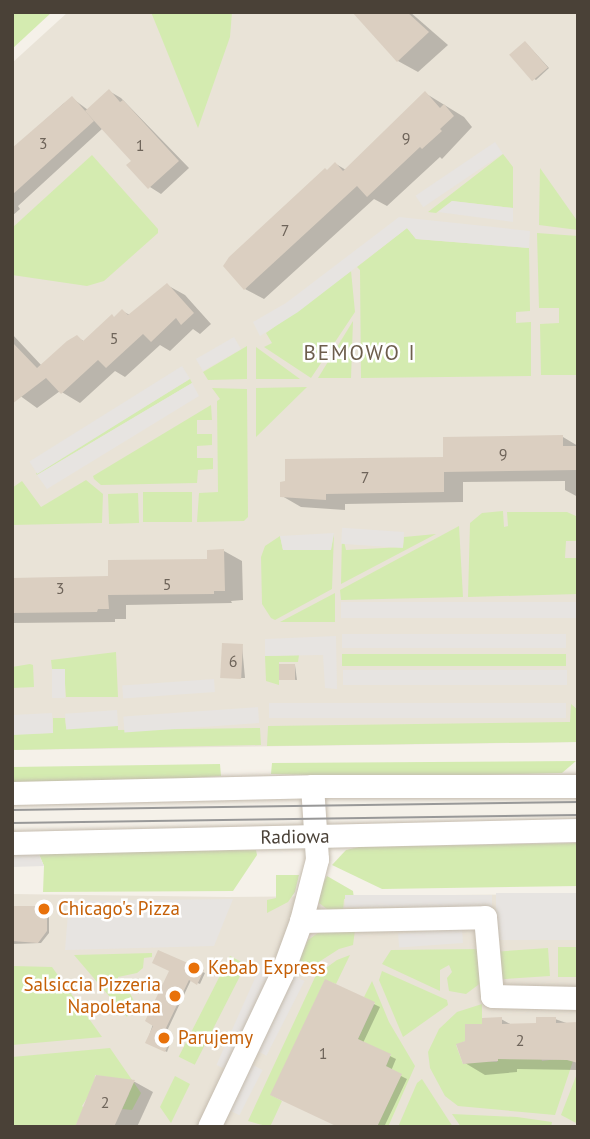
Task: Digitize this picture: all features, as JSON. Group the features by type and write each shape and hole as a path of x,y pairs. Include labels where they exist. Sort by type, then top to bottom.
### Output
{"street":[{"path":"12,793 312,786 578,786"},
{"path":"209,1127 282,973 301,920 316,864 317,836 312,786"},
{"name":"Radiowa","path":"12,843 578,830"},
{"path":"301,920 485,917 492,996 578,998"}],"shaded area":[{"path":"68,12 578,12 578,742 12,750 12,63"},
{"path":"495,142 503,154 423,207 415,196"},
{"path":"452,201 513,208 513,222 438,212"},
{"path":"399,217 530,231 529,248 416,239 407,228 298,312 260,336 253,322 286,303"},
{"path":"234,337 241,349 203,371 196,359"},
{"path":"182,366 190,379 37,474 29,461"},
{"path":"192,383 199,396 47,489 37,475"},
{"path":"342,528 404,532 403,548 341,544"},
{"path":"334,533 331,550 283,550 280,536"},
{"path":"341,602 578,602 578,618 341,618"},
{"path":"342,634 566,634 566,648 342,648"},
{"path":"336,636 337,689 325,688 323,655 265,656 265,639"},
{"path":"52,669 65,669 65,698 52,698"},
{"path":"343,670 567,670 567,685 343,685"},
{"path":"214,679 215,692 123,698 122,685"},
{"path":"269,703 566,703 566,718 269,718"},
{"path":"258,707 259,723 124,732 123,716"},
{"path":"117,710 118,726 66,730 65,714"},
{"path":"52,713 53,733 13,735 12,715"},
{"path":"38,852 44,866 12,867 12,853"},
{"path":"496,893 578,893 578,940 496,940"},
{"path":"12,894 228,897 578,894 578,1127 12,1127"},
{"path":"345,895 492,895 492,907 345,907"},
{"path":"233,899 214,946 65,950 69,901"},
{"path":"462,929 463,943 399,947 398,933"},
{"path":"264,958 275,963 227,1070 216,1065"},
{"path":"293,975 305,981 266,1056 255,1050"},
{"path":"251,1064 263,1070 239,1115 228,1109"}],"green space":[{"path":"12,12 52,12 12,49"},
{"path":"151,12 232,12 230,37 198,128"},
{"path":"503,154 513,167 513,208 452,201 436,213 428,212"},
{"path":"92,155 158,229 158,233 104,281 87,286 12,275 12,228"},
{"path":"540,168 578,222 578,230 539,225"},
{"path":"407,228 416,239 529,248 530,311 516,312 516,323 531,322 531,376 361,378 360,270 357,267"},
{"path":"537,233 578,236 578,375 541,375 540,324 559,323 559,308 539,308"},
{"path":"351,271 355,312 311,378 264,347 272,343 266,333"},
{"path":"353,321 351,378 318,378"},
{"path":"247,346 247,379 208,380 203,372"},
{"path":"256,347 300,379 256,379"},
{"path":"190,379 192,383 37,475 36,473"},
{"path":"307,387 256,437 256,388"},
{"path":"212,388 247,389 248,517 244,521 197,522 199,493 218,492 217,401 220,399"},
{"path":"211,405 212,420 197,420 197,434 212,434 212,445 197,446 197,458 213,458 213,469 198,470 197,483 101,485 94,479 93,476"},
{"path":"86,480 103,494 102,523 12,525 12,488 22,481 41,507"},
{"path":"143,492 192,492 192,522 143,522"},
{"path":"138,493 139,523 109,524 108,494"},
{"path":"503,511 504,527 508,526 507,512 567,512 578,517 578,541 566,541 565,558 577,558 578,548 578,594 468,597 470,523 482,513"},
{"path":"459,526 463,597 341,600 340,590"},
{"path":"334,533 332,589 275,620 271,618 262,604 261,557 265,546 280,536 283,550 331,549"},
{"path":"342,533 346,550 403,547 404,537 436,534 341,584"},
{"path":"335,593 335,622 280,622"},
{"path":"116,652 118,697 66,697 64,669 52,669 51,660"},
{"path":"342,654 566,654 566,666 342,666"},
{"path":"299,655 298,662 279,662 279,685 266,681 265,656"},
{"path":"33,665 34,687 12,688 12,667"},
{"path":"571,704 578,710 578,742 267,746 268,726 570,722"},
{"path":"53,718 65,718 66,727 118,726 118,730 260,728 261,745 12,750 12,734 53,733"},
{"path":"576,761 562,773 389,777 271,774 272,763"},
{"path":"220,764 221,776 145,781 12,783 12,767"},
{"path":"578,843 578,886 382,889 332,865 346,850 359,847"},
{"path":"256,850 257,855 233,891 43,892 44,866 38,852"},
{"path":"276,875 299,875 295,892 288,902 267,913 267,900 276,898"},
{"path":"327,876 353,891 354,899 344,899 343,911 331,912 319,903 318,892"},
{"path":"355,930 353,945 339,949 308,969 297,964 308,940 321,931"},
{"path":"558,947 578,947 578,977 558,977"},
{"path":"548,948 550,976 501,979 499,951"},
{"path":"482,949 482,982 466,994 449,991 447,978 452,972 449,965 440,970 440,991 382,964 391,950"},
{"path":"152,953 152,957 144,958 143,968 137,973 118,977 118,987 129,991 134,1001 127,1017 74,955"},
{"path":"350,955 336,984 325,980 271,1095 282,1101 270,1127 248,1121 316,975 337,960"},
{"path":"230,956 246,964 195,1065 179,1057"},
{"path":"12,966 52,967 102,1037 12,1045"},
{"path":"382,971 447,1000 448,1005 403,1037 379,980"},
{"path":"372,981 389,1022 415,1066 388,1127 377,1127 386,1066 391,1054 352,1051 375,1003 364,997"},
{"path":"482,1004 482,1024 465,1024 465,1041 456,1045 463,1064 474,1060 497,1062 498,1059 541,1058 542,1061 564,1058 573,1061 555,1115 458,1106 445,1096 430,1068 428,1052 439,1029 457,1012"},
{"path":"110,1048 141,1093 132,1110 122,1109 129,1094 114,1078 95,1075 94,1087 82,1106 84,1108 75,1127 12,1127 12,1057"},
{"path":"578,1071 578,1124 561,1115"},
{"path":"175,1076 190,1084 171,1123 160,1107"},
{"path":"422,1079 453,1127 398,1127 417,1083"},
{"path":"452,1114 517,1117 552,1122 551,1127 461,1127"}],"building":[{"path":"352,12 407,12 429,32 397,62"},
{"path":"525,41 548,67 532,81 509,55"},
{"path":"109,89 120,102 123,100 179,161 148,189 126,165 131,161 85,111"},
{"path":"425,91 440,108 444,104 454,116 440,129 442,131 422,149 420,147 367,197 357,186 244,290 223,266 229,257 325,168 327,170 335,162 343,171"},
{"path":"72,96 94,121 12,195 12,148"},
{"path":"167,283 194,313 181,325 176,318 151,342 143,334 106,368 98,360 61,394 46,378 12,404 12,342 37,368 67,341 77,335 83,341 112,314 114,317 122,309 128,315"},
{"path":"563,435 563,446 578,446 578,470 444,472 444,492 326,494 326,500 280,497 280,482 285,481 285,459 443,457 443,437"},
{"path":"224,549 225,591 214,591 214,594 108,595 109,609 98,609 97,612 12,613 12,578 108,576 108,560 207,559 207,550"},
{"path":"222,643 243,644 241,679 220,678"},
{"path":"279,664 295,664 295,680 279,680"},
{"path":"12,906 39,906 40,914 47,914 47,931 38,943 12,941"},
{"path":"158,950 204,970 197,985 189,980 166,1028 173,1034 165,1052 145,1043 153,1026 145,1021 169,971 152,963"},
{"path":"325,979 375,1002 358,1039 391,1054 386,1066 402,1074 377,1127 338,1127 270,1095"},
{"path":"502,1017 502,1024 536,1023 536,1017 556,1017 556,1023 578,1022 578,1063 567,1060 498,1059 463,1064 456,1044 465,1041 465,1024 482,1024 482,1018"},
{"path":"96,1075 135,1080 114,1127 75,1127"}],"tram line":[{"path":"12,810 578,802"},
{"path":"12,823 578,815"}],"place":[{"name":"Chicago's Pizza","path":"44,909"},
{"name":"Kebab Express","path":"194,968"},
{"name":"Salsiccia Pizzeria Napoletana","path":"175,996"},
{"name":"Parujemy","path":"164,1038"}],"district":[{"name":"BEMOWO I","path":"360,353"}]}
